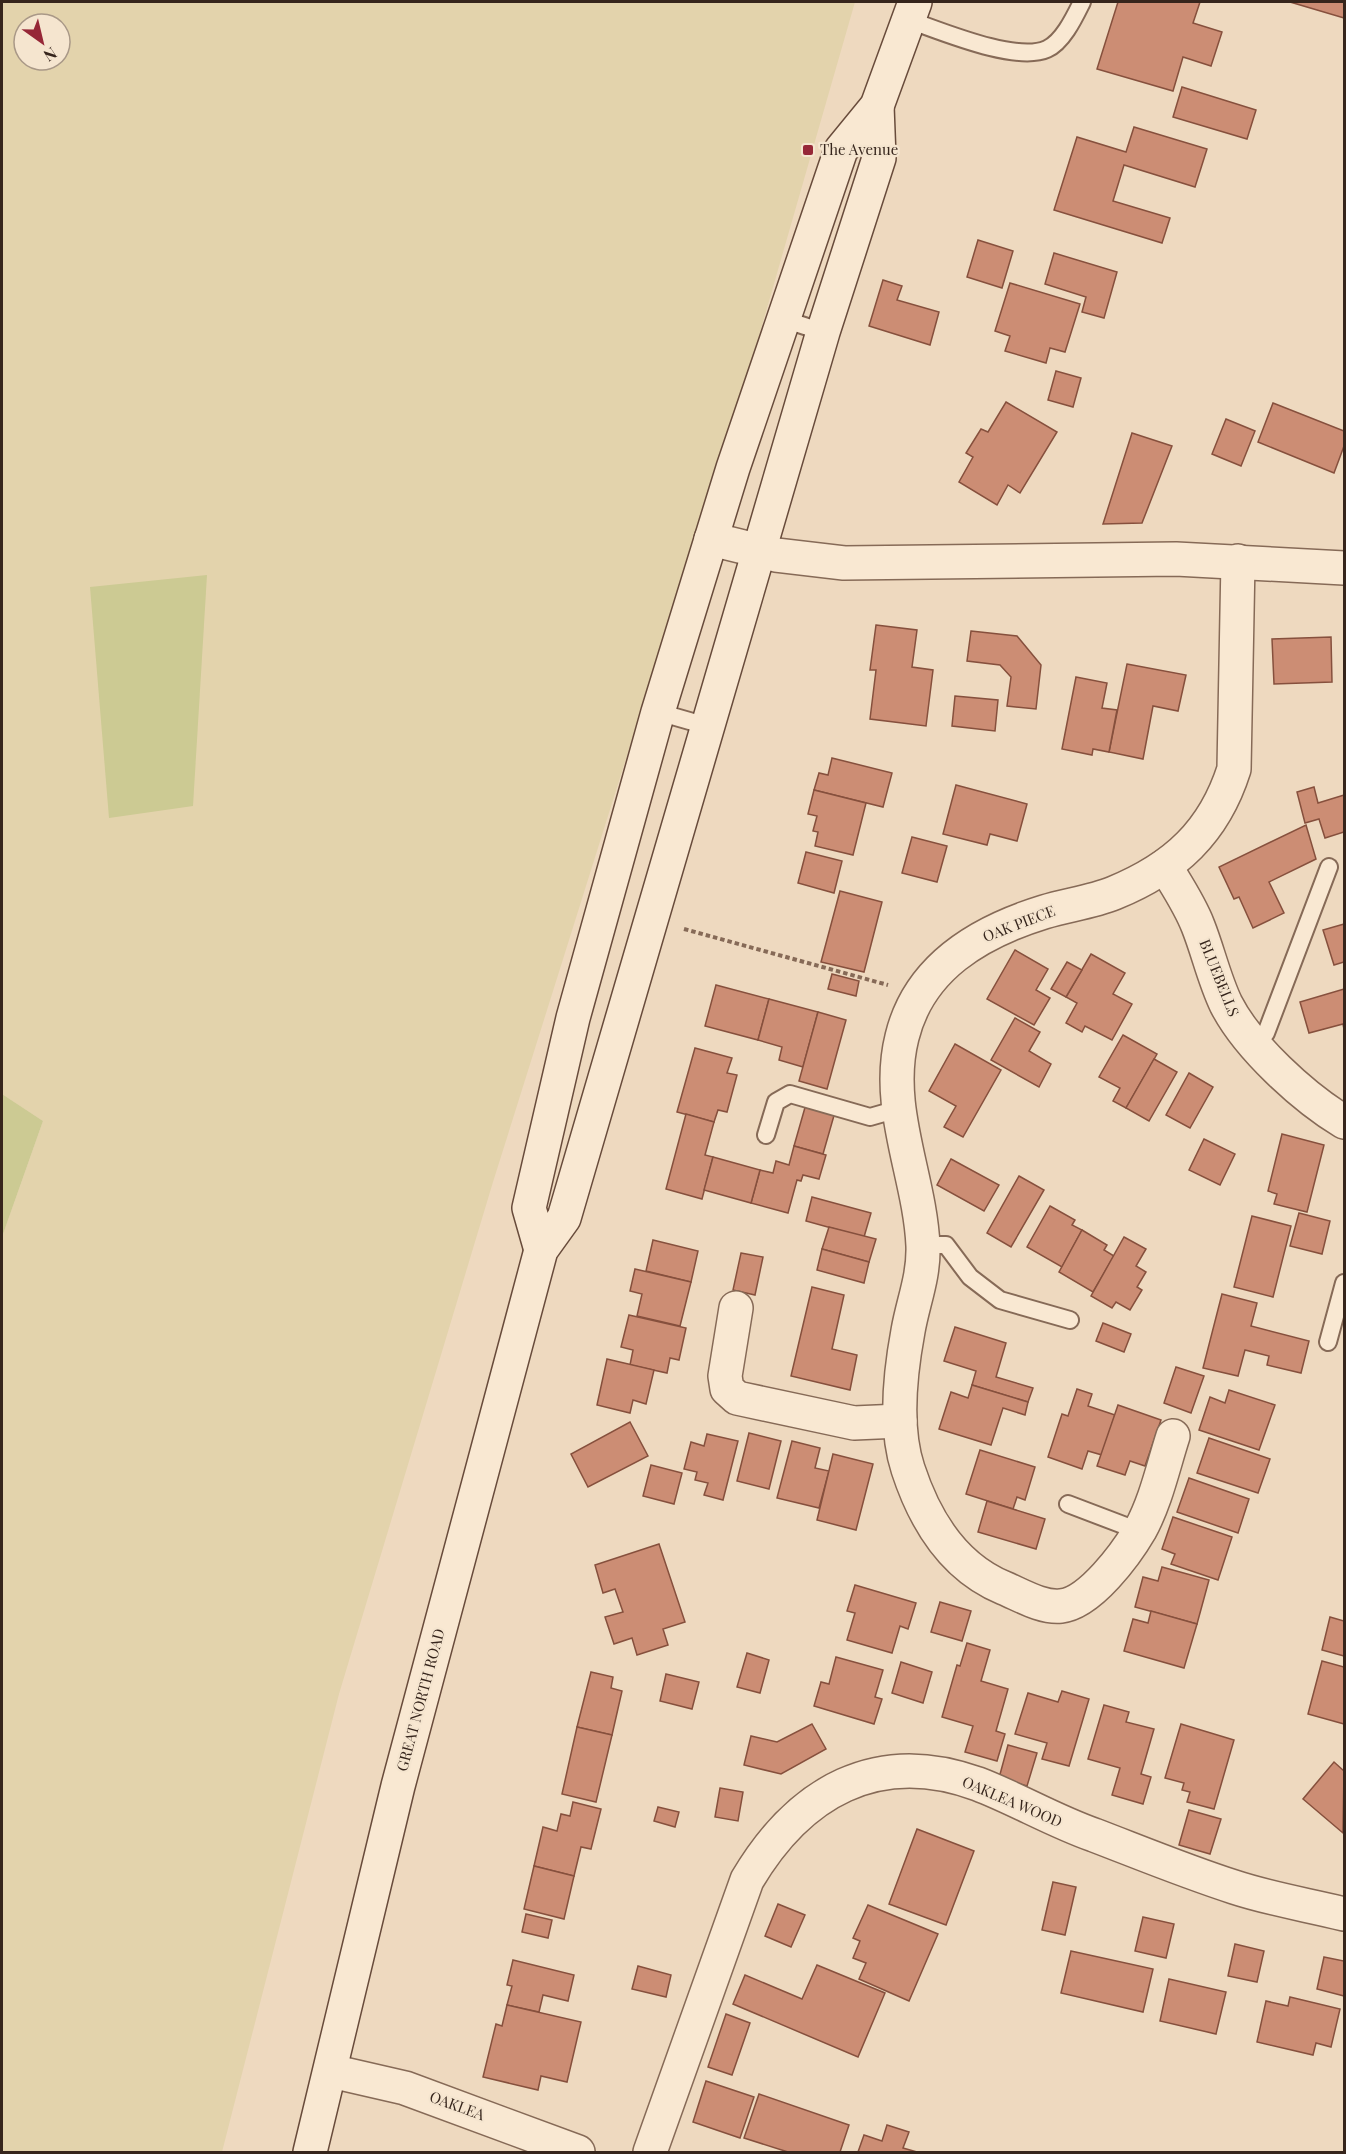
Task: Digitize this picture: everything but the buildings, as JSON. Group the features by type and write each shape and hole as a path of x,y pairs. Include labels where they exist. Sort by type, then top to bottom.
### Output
{"street":[{"path":"541,1250 529,1208 573,1018 658,712 711,538 841,150 878,106 912,11"},
{"path":"541,1250 564,1218 758,550 823,332 879,158 878,106"},
{"path":"711,538 758,550 818,561 844,563 1059,559 1238,561 1344,568"},
{"name":"OAK PIECE","path":"1173,1436 1151,1504 1139,1530 1102,1580 1083,1597 1069,1604 1056,1606 1040,1603 982,1579 961,1563 922,1508 906,1466 900,1420 903,1368 908,1330 922,1278 923,1245 898,1109 896,1083 902,1037 916,998 943,964 971,944 1001,928 1044,912 1112,895 1165,866 1188,849 1209,824 1227,793 1234,769 1238,561"},
{"name":"BLUEBELLS","path":"1165,866 1198,925 1225,1002 1253,1046 1324,1109 1344,1122"},
{"name":"GREAT NORTH ROAD","path":"310,2152 398,1786 541,1250"},
{"path":"736,1308 725,1376 727,1389 737,1398 854,1423 900,1420"},
{"name":"OAKLEA WOOD","path":"650,2152 747,1880 766,1847 819,1798 870,1774 906,1769 940,1773 978,1784 1066,1825 1236,1888 1344,1914"},
{"name":"OAKLEA","path":"331,2071 405,2088 578,2152"}],"lane":[{"path":"912,11 1006,53 1047,49 1070,27 1082,2"},
{"path":"783,319 823,332"},
{"path":"658,712 707,726"},
{"path":"1253,1046 1266,1033 1329,867"},
{"path":"766,1135 776,1102 790,1095 870,1117 898,1109"},
{"path":"923,1245 946,1245 970,1277 1000,1300 1070,1320"},
{"path":"1328,1342 1344,1283"},
{"path":"1068,1504 1139,1530"}],"path":[{"path":"644,946 666,952 677,927 895,987 916,998"}],"shaded area":[{"path":"2,2 855,2 761,329 493,1182 339,1694 222,2152 2,2152 2,1237 43,1121 2,1094"},
{"path":"207,575 193,806 109,818 90,587"},
{"path":"2,1094 43,1121 2,1237"}],"place":[{"name":"The Avenue","path":"808,150"}]}
